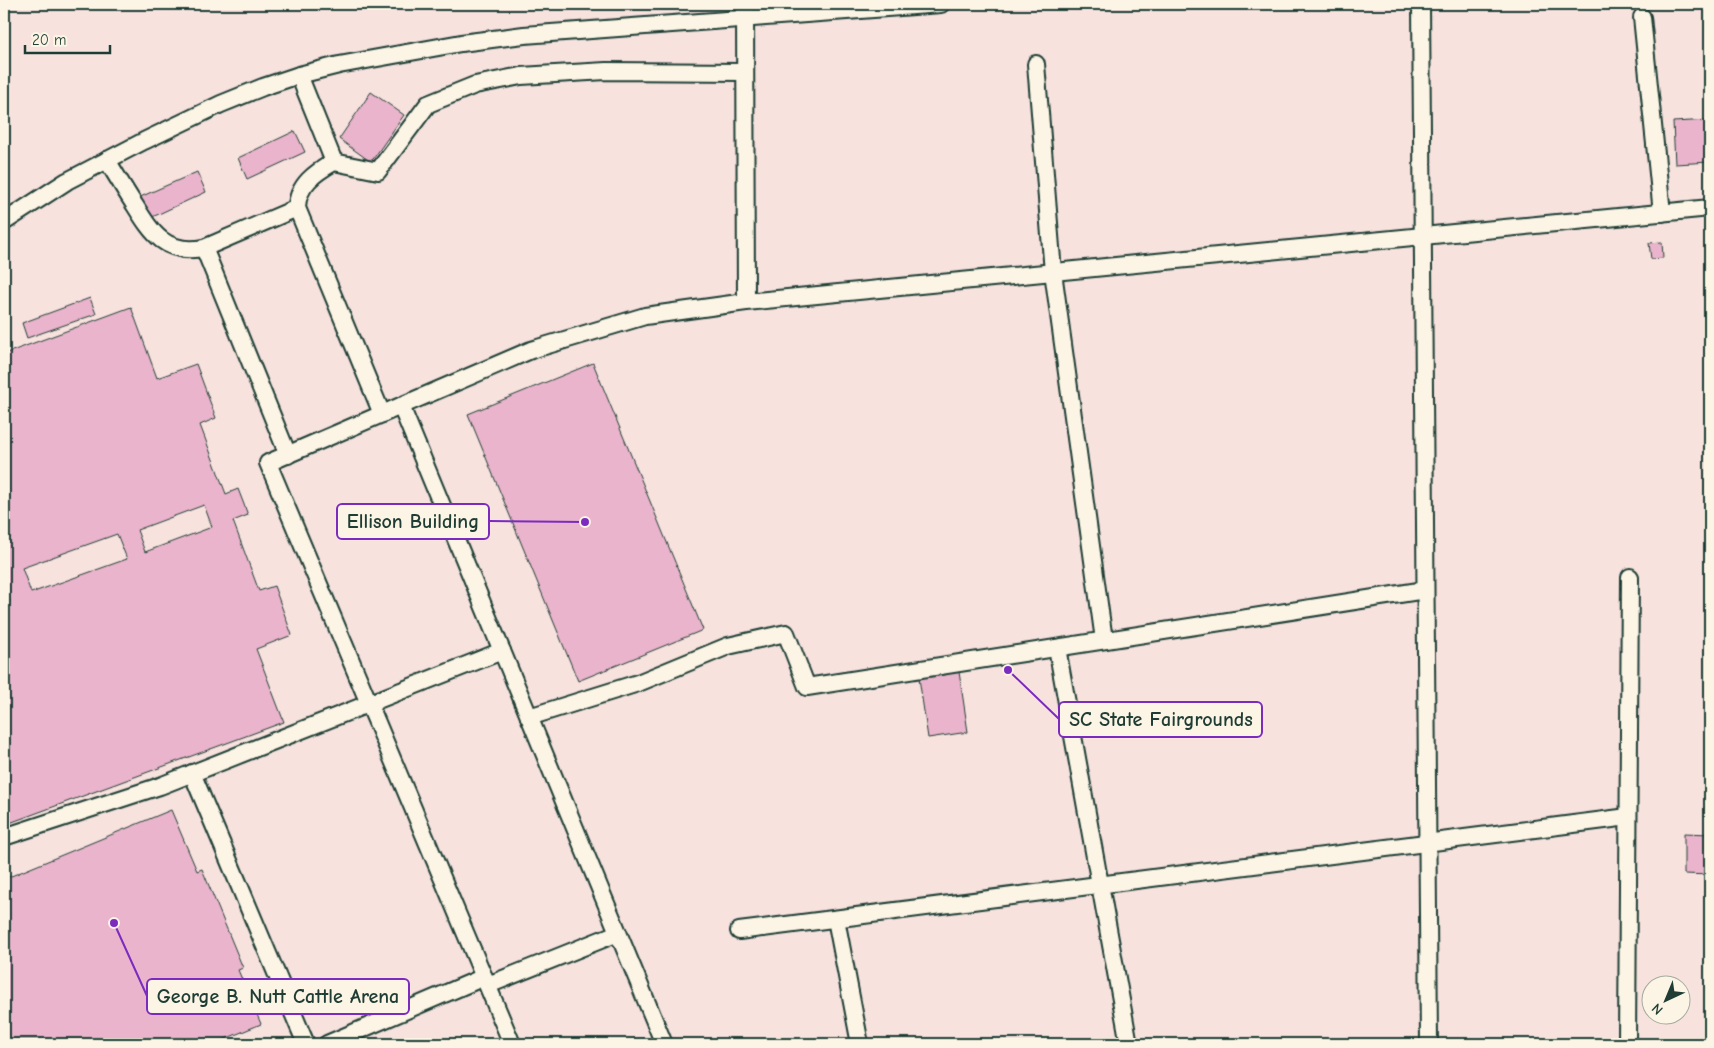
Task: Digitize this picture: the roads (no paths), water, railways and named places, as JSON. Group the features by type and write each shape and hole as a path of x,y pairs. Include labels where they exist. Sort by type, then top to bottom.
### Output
{"lane":[{"path":"4,222 67,181 107,160 221,104 299,74 378,57 506,37 600,29 745,12 941,4"},
{"path":"1421,4 1429,1044"},
{"path":"745,12 746,302"},
{"path":"1642,17 1662,213"},
{"path":"1036,64 1053,272 1104,640"},
{"path":"382,414 297,208 297,199 310,178 334,162 378,171 428,104 475,85 521,76 606,71 745,72"},
{"path":"299,74 334,162"},
{"path":"107,160 148,228 170,246 181,249 191,251 204,248 297,208"},
{"path":"512,1044 268,463 531,350 645,316 746,302 1710,208"},
{"path":"204,248 288,455"},
{"path":"401,406 664,1044"},
{"path":"1627,1044 1630,577"},
{"path":"529,717 638,683 728,646 786,633 807,687 1425,590"},
{"path":"1057,648 1129,1044"},
{"path":"4,837 160,786 502,651"},
{"path":"192,773 306,1044"},
{"path":"739,931 1628,817"},
{"path":"836,919 860,1044"},
{"path":"327,1044 486,981 618,933"}],"place":[{"name":"Ellison Building","path":"585,522"},
{"name":"SC State Fairgrounds","path":"1008,670"},
{"name":"George B. Nutt Cattle Arena","path":"114,923"}]}
